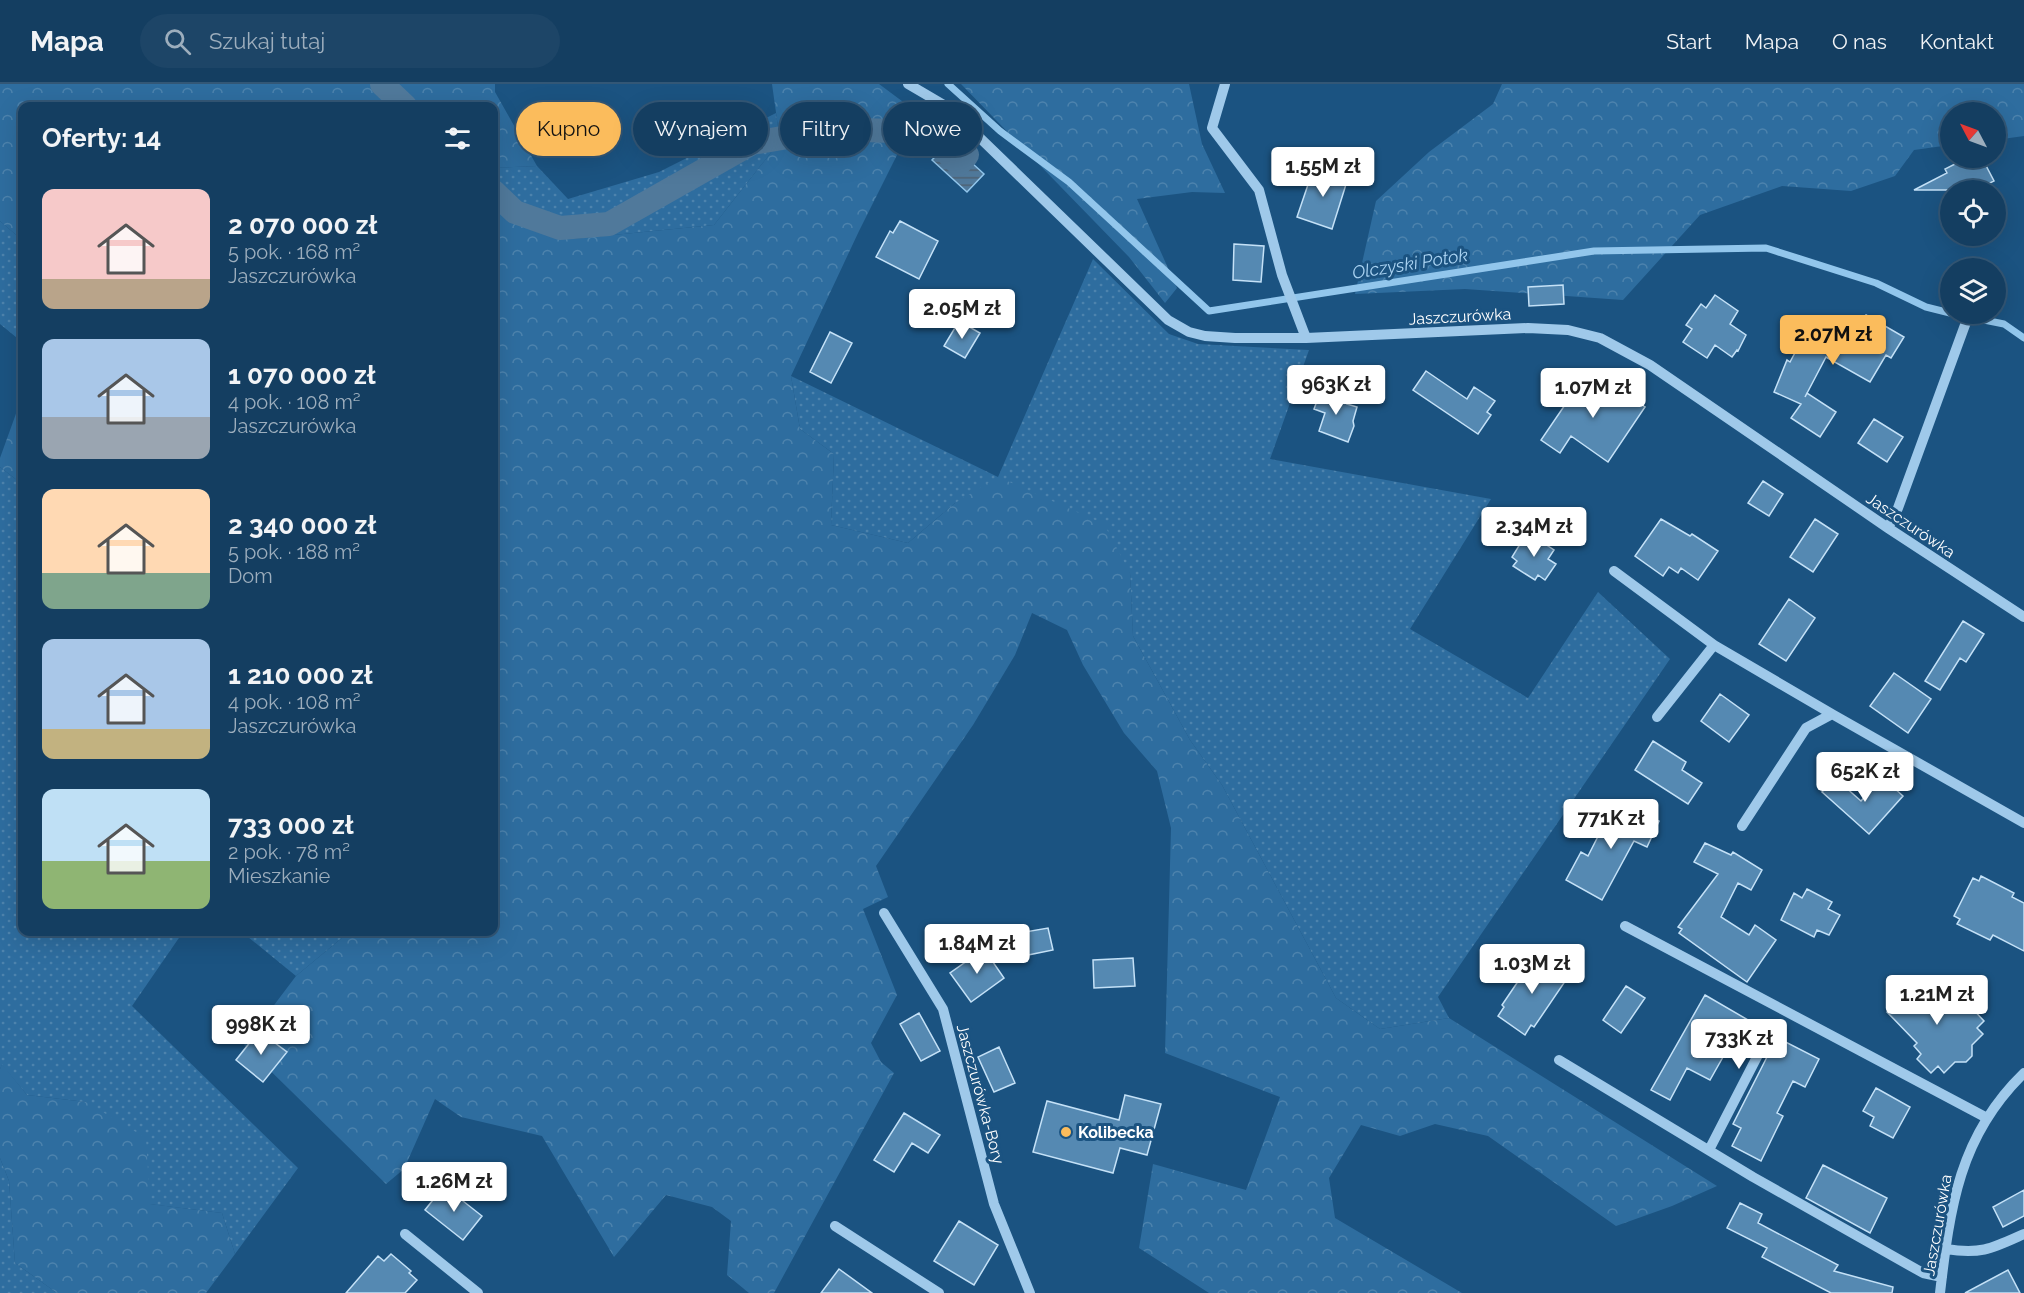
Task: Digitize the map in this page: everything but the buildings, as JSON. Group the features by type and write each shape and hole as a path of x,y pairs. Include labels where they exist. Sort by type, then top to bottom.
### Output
{"street":[{"name":"Jaszczurówka","path":"908,84 949,108 1168,320 1189,332 1205,336 1306,338 1528,328 1568,330 1600,338 1650,365 1888,528 2024,617"},
{"path":"1225,84 1212,128 1259,190 1282,275 1306,338"},
{"path":"1888,528 1898,508 1965,324"},
{"path":"1614,571 1714,645 2024,823"},
{"path":"1657,717 1714,645"},
{"path":"1742,826 1806,728 1832,714"},
{"name":"Jaszczurówka-Bory","path":"884,913 943,1009 994,1204 1030,1293"},
{"path":"1625,926 1987,1118"},
{"path":"1709,1150 1759,1053"},
{"path":"1559,1060 1709,1150 1923,1273 1942,1277"},
{"name":"Jaszczurówka","path":"1940,1293 1955,1194 1962,1170 1970,1149 1987,1118 2024,1072"},
{"path":"835,1226 939,1293"},
{"path":"405,1234 478,1293"},
{"path":"1946,1249 1964,1252 1986,1251 2024,1234"}],"green space":[{"path":"0,84 495,84 495,92 516,129 516,156 531,156 537,166 498,168 498,102 18,102 18,237 0,221"},
{"path":"772,84 879,84 903,102 883,102 883,156 896,156 791,376 800,429 834,454 831,525 908,543 955,503 998,477 1104,524 1130,573 1133,636 1190,740 1222,785 1336,998 1380,1029 1449,1018 1717,1186 1672,1206 1616,1226 1488,1136 1435,1124 1400,1136 1361,1125 1329,1178 1335,1218 1462,1293 1209,1293 1139,1248 1153,1164 1246,1190 1280,1097 1165,1053 1171,828 1157,771 1124,733 1083,665 1067,630 1032,613 1015,655 973,725 876,866 888,897 863,909 897,995 871,1043 881,1062 894,1073 774,1293 749,1293 727,1275 731,1221 712,1207 666,1195 614,1257 542,1136 461,1117 435,1099 404,1169 386,1184 244,1045 296,976 344,936 498,936 498,208 534,231 573,239 714,225 780,141"},
{"path":"961,84 1189,84 1202,144 1225,193 1192,192 1137,199 1177,288 1165,303 1129,257 982,106 982,102 978,102"},
{"path":"1502,84 2024,84 2024,136 2006,138 2006,102 1940,102 1940,146 1914,150 1895,176 1851,191 1782,186 1700,215 1623,300 1465,289 1355,294 1376,201 1429,152 1493,104"},
{"path":"776,113 780,141 714,225 573,239 534,231 498,208 498,168 537,166 568,199 659,172 691,156 768,156 768,117"},
{"path":"0,221 18,237 18,339 0,324"},
{"path":"1093,259 1169,334 1198,344 1309,350 1270,459 1491,499 1410,629 1528,698 1598,592 1670,659 1438,997 1449,1018 1380,1029 1336,998 1222,785 1190,740 1133,636 1130,573 955,503 908,543 831,525 834,454 800,429 791,376 998,477"},
{"path":"18,408 18,481 0,467 0,458"},
{"path":"0,467 18,481 18,936 180,936 132,1006 298,1168 235,1254 222,1213 149,1204 86,1102 27,1095 2,1065 0,1069"},
{"path":"247,936 344,936 296,976"},
{"path":"2,1064 27,1095 86,1102 146,1138 150,1204 222,1213 235,1254 206,1293 57,1293 15,1263 9,1181 0,1158 0,1069"},
{"path":"0,1158 9,1181 15,1263 57,1293 0,1293"}],"shaded area":[{"path":"936,156 964,156 984,174 967,192 932,160"}],"waterway":[{"path":"382,84 401,102"},
{"name":"Olczyski Potok","path":"948,84 1000,131 1069,182 1209,311 1594,251 1766,248 1876,283 1926,307 1940,310"},
{"path":"498,196 515,212 560,228 609,224 752,143 836,129 883,131"},
{"path":"951,156 959,164 966,156"},
{"name":"Olczyski Potok","path":"2004,324 2024,338"}],"place":[{"name":"Kolibecka","path":"1066,1132"}]}
